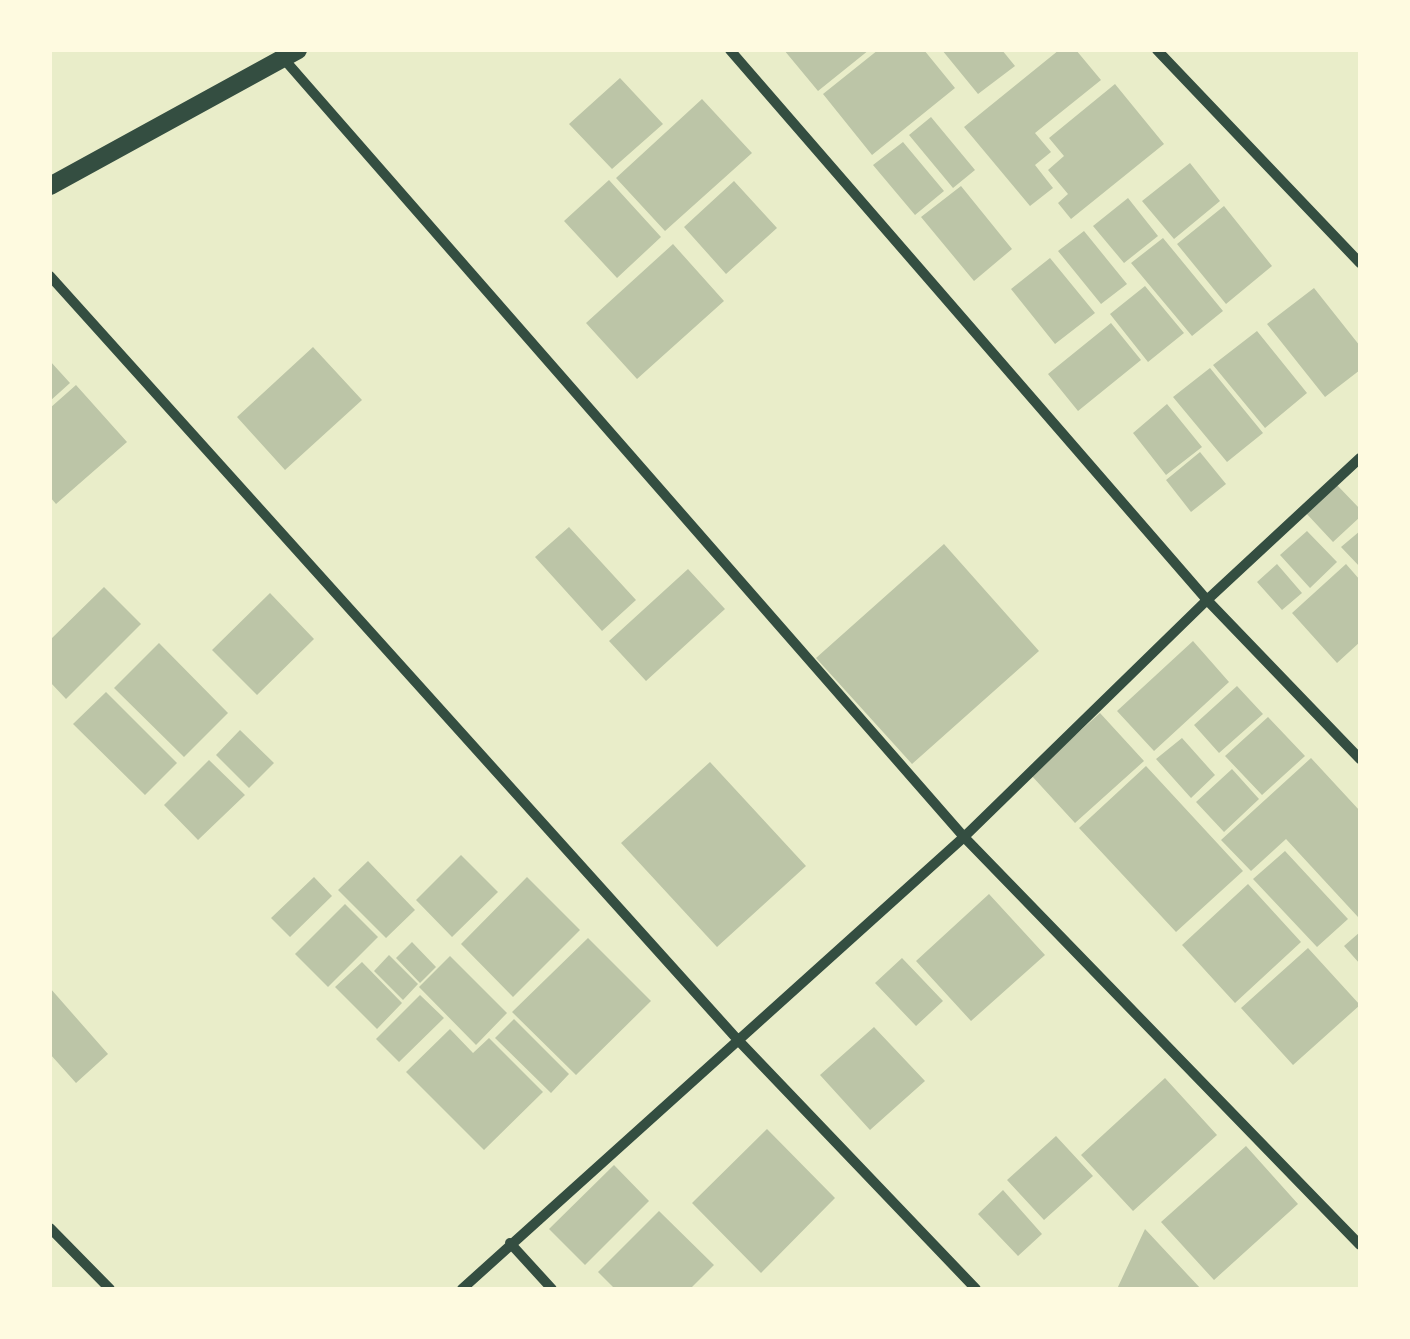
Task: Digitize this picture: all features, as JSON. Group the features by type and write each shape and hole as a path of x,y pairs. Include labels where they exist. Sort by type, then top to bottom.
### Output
{"street":[{"path":"730,50 1207,600 1360,759"},
{"path":"1157,50 1360,264"},
{"path":"50,186 291,54 964,836 1360,1245"},
{"path":"50,276 737,1039 976,1289"},
{"path":"462,1289 964,836 1360,458"},
{"path":"50,1228 110,1289"},
{"path":"510,1243 552,1289"}],"building":[{"path":"784,50 869,50 818,91"},
{"path":"878,50 924,50 955,88 872,155 823,94"},
{"path":"942,50 1002,50 1015,66 978,94"},
{"path":"1059,50 1076,50 1101,80 1035,133 1051,152 1035,165 1053,188 1030,206 964,127"},
{"path":"620,78 663,124 612,169 569,124"},
{"path":"1115,84 1164,144 1071,219 1058,203 1068,194 1048,170 1064,156 1049,138"},
{"path":"702,99 752,153 665,231 616,178"},
{"path":"931,117 975,170 953,188 909,135"},
{"path":"903,142 944,191 915,215 873,165"},
{"path":"1190,163 1220,201 1174,239 1142,201"},
{"path":"609,180 661,237 617,278 564,221"},
{"path":"734,181 777,228 726,274 684,227"},
{"path":"961,186 1012,249 974,281 921,217"},
{"path":"1128,198 1158,236 1124,263 1093,226"},
{"path":"1224,206 1272,266 1226,304 1177,244"},
{"path":"1084,231 1127,284 1101,304 1058,251"},
{"path":"1163,238 1223,311 1192,336 1131,263"},
{"path":"673,244 724,301 637,379 586,323"},
{"path":"1050,258 1095,313 1055,344 1011,289"},
{"path":"1145,286 1184,333 1148,362 1110,314"},
{"path":"1314,288 1360,346 1360,370 1325,397 1267,324"},
{"path":"1111,323 1141,360 1078,411 1048,374"},
{"path":"1257,331 1307,393 1265,428 1213,365"},
{"path":"313,347 362,400 285,470 237,417"},
{"path":"50,361 70,383 50,401"},
{"path":"1210,368 1263,433 1227,462 1173,397"},
{"path":"76,385 127,442 56,504 50,497 50,408"},
{"path":"1167,404 1202,447 1166,475 1133,433"},
{"path":"1200,452 1226,484 1191,512 1166,480"},
{"path":"1336,484 1360,509 1360,517 1333,542 1305,512"},
{"path":"569,527 636,600 602,631 535,557"},
{"path":"1307,531 1337,562 1310,588 1280,555"},
{"path":"1360,531 1360,567 1341,547"},
{"path":"944,544 1039,651 912,764 816,658"},
{"path":"1277,564 1302,593 1282,610 1257,582"},
{"path":"1346,564 1360,580 1360,642 1337,663 1292,613"},
{"path":"688,569 725,609 646,681 609,641"},
{"path":"104,587 141,624 66,699 50,682 50,640"},
{"path":"270,593 314,639 257,695 212,650"},
{"path":"1193,641 1229,682 1154,751 1117,711"},
{"path":"159,643 228,713 184,757 114,688"},
{"path":"1237,686 1263,714 1219,753 1194,725"},
{"path":"106,692 177,763 145,795 73,724"},
{"path":"1100,713 1144,761 1075,823 1031,775"},
{"path":"1268,717 1305,756 1262,795 1225,756"},
{"path":"240,730 274,763 249,788 216,755"},
{"path":"1182,738 1215,775 1191,798 1156,759"},
{"path":"1311,758 1360,811 1358,917 1286,839 1251,871 1221,840"},
{"path":"209,760 245,795 198,840 164,805"},
{"path":"710,762 806,866 717,947 621,843"},
{"path":"1146,766 1243,871 1176,932 1079,828"},
{"path":"1232,769 1259,799 1224,832 1196,802"},
{"path":"1285,851 1348,919 1317,947 1253,879"},
{"path":"461,855 498,892 452,937 416,900"},
{"path":"368,861 415,910 386,938 338,890"},
{"path":"314,877 332,896 290,937 271,918"},
{"path":"527,877 580,930 513,997 461,944"},
{"path":"1248,884 1301,942 1235,1003 1182,945"},
{"path":"989,894 1045,955 971,1021 916,961"},
{"path":"345,904 378,937 328,987 295,954"},
{"path":"1360,932 1360,964 1344,946"},
{"path":"588,938 651,1001 576,1075 512,1012"},
{"path":"412,942 436,967 420,983 396,958"},
{"path":"1308,948 1360,1005 1293,1065 1241,1008"},
{"path":"389,955 418,984 403,1000 374,971"},
{"path":"450,956 507,1013 476,1045 419,987"},
{"path":"902,958 943,1001 916,1026 875,983"},
{"path":"362,962 402,1003 377,1029 335,987"},
{"path":"50,988 108,1054 76,1083 50,1054"},
{"path":"420,995 444,1018 399,1062 376,1039"},
{"path":"514,1019 569,1074 551,1093 495,1038"},
{"path":"874,1027 925,1081 870,1130 820,1075"},
{"path":"450,1029 473,1053 489,1038 543,1092 484,1150 406,1072"},
{"path":"1165,1078 1217,1135 1133,1211 1081,1155"},
{"path":"767,1129 835,1198 761,1273 692,1203"},
{"path":"1056,1136 1093,1176 1044,1220 1007,1180"},
{"path":"1246,1146 1298,1204 1214,1280 1161,1222"},
{"path":"614,1165 649,1201 585,1265 549,1229"},
{"path":"1003,1190 1042,1234 1018,1256 978,1214"},
{"path":"659,1211 714,1265 690,1289 615,1289 598,1272"},
{"path":"1145,1229 1201,1289 1117,1289"}]}
